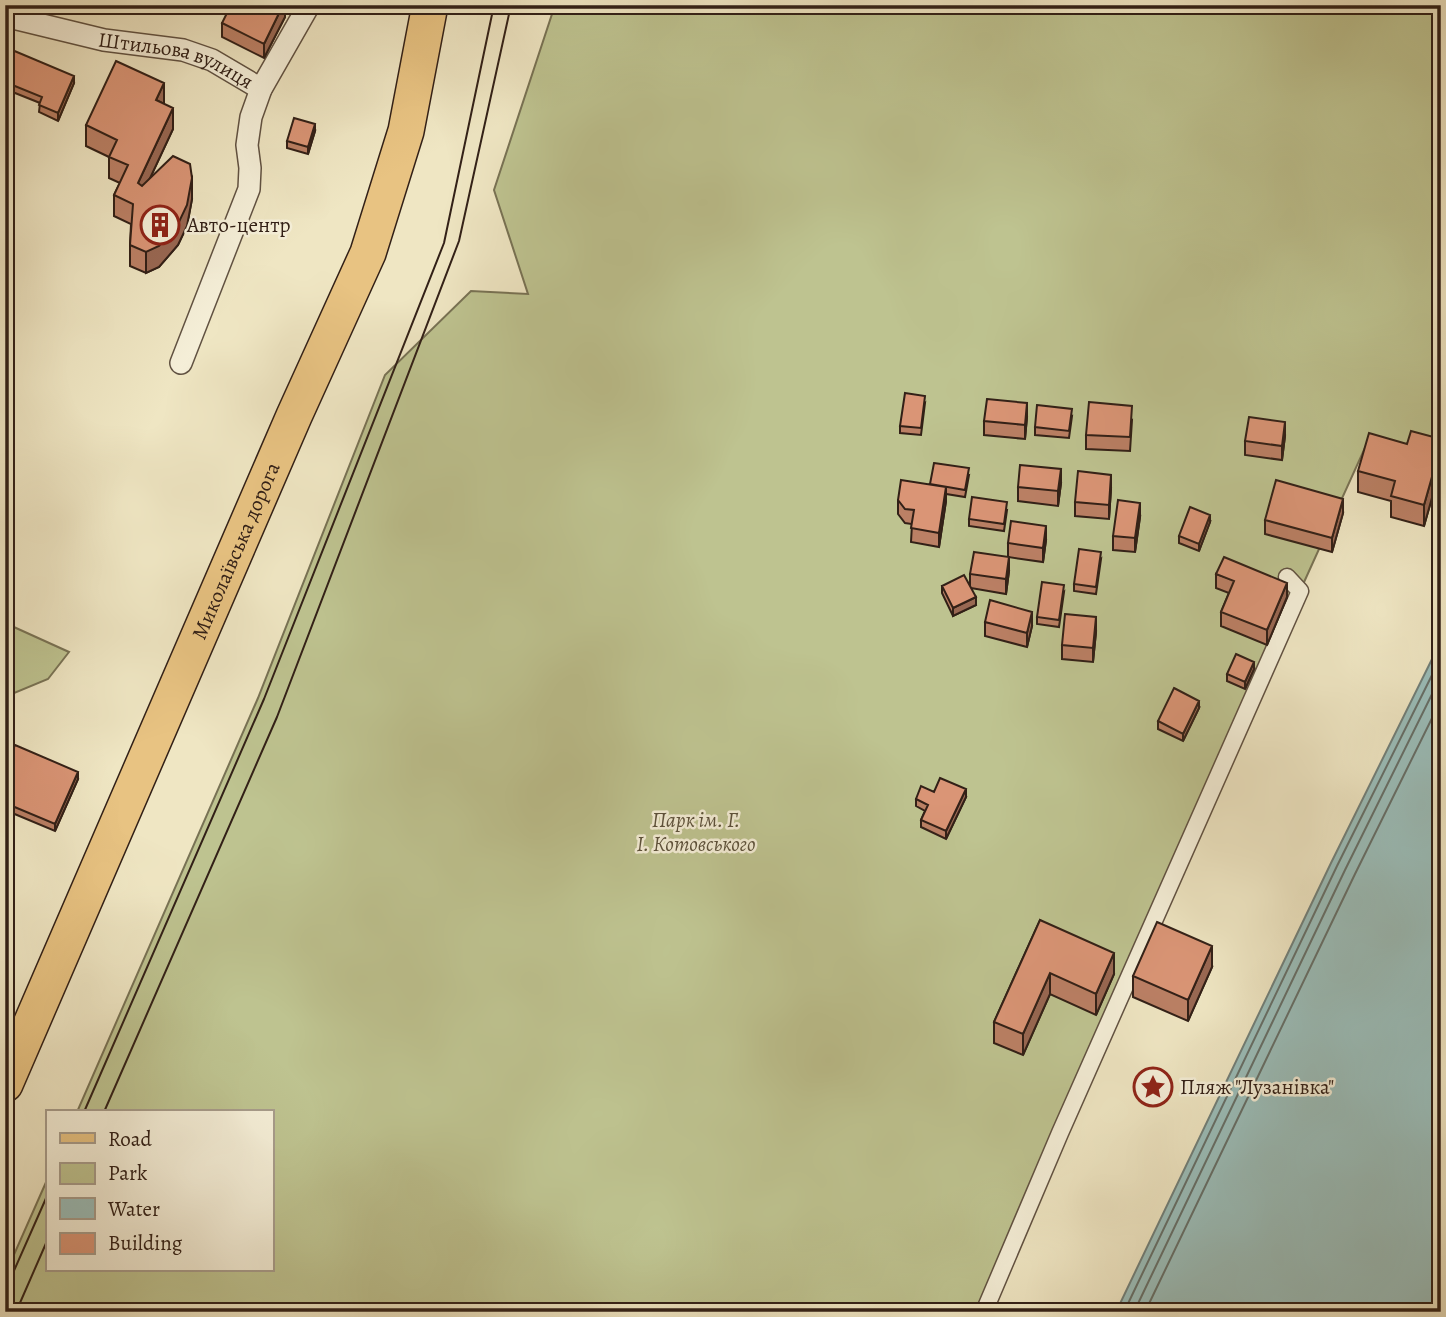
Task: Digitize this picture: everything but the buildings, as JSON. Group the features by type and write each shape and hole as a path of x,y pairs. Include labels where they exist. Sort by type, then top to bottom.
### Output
{"main road":[{"name":"Миколаївська дорога","path":"5,1084 294,416 368,253 406,131 430,5"}],"street":[{"path":"181,363 249,189 247,145 251,117 261,89 309,5"},
{"name":"Штильова вулиця","path":"5,16 104,40 183,50 212,60 261,89"},
{"path":"984,1312 1065,1121 1300,591 1287,577"}],"green space":[{"name":"Парк ім. Г. І. Котовського","path":"555,5 1441,5 1441,451 1368,441 984,1312 5,1312 5,1275 46,1182 46,1272 273,1272 273,1110 78,1110 258,698 385,375 471,291 528,294 494,190"},
{"path":"5,623 69,652 48,679 14,693 5,711"}],"water":[{"path":"1441,641 1441,1312 1116,1312 1331,863"}],"tram line":[{"path":"85,1110 264,699 444,243 494,5"},
{"path":"105,1110 277,717 459,241 511,5"},
{"path":"5,1291 46,1198"},
{"path":"16,1312 46,1243"}],"place":[{"name":"Авто-центр","path":"160,225"},
{"name":"Пляж \"Лузанівка\"","path":"1153,1087"}]}
